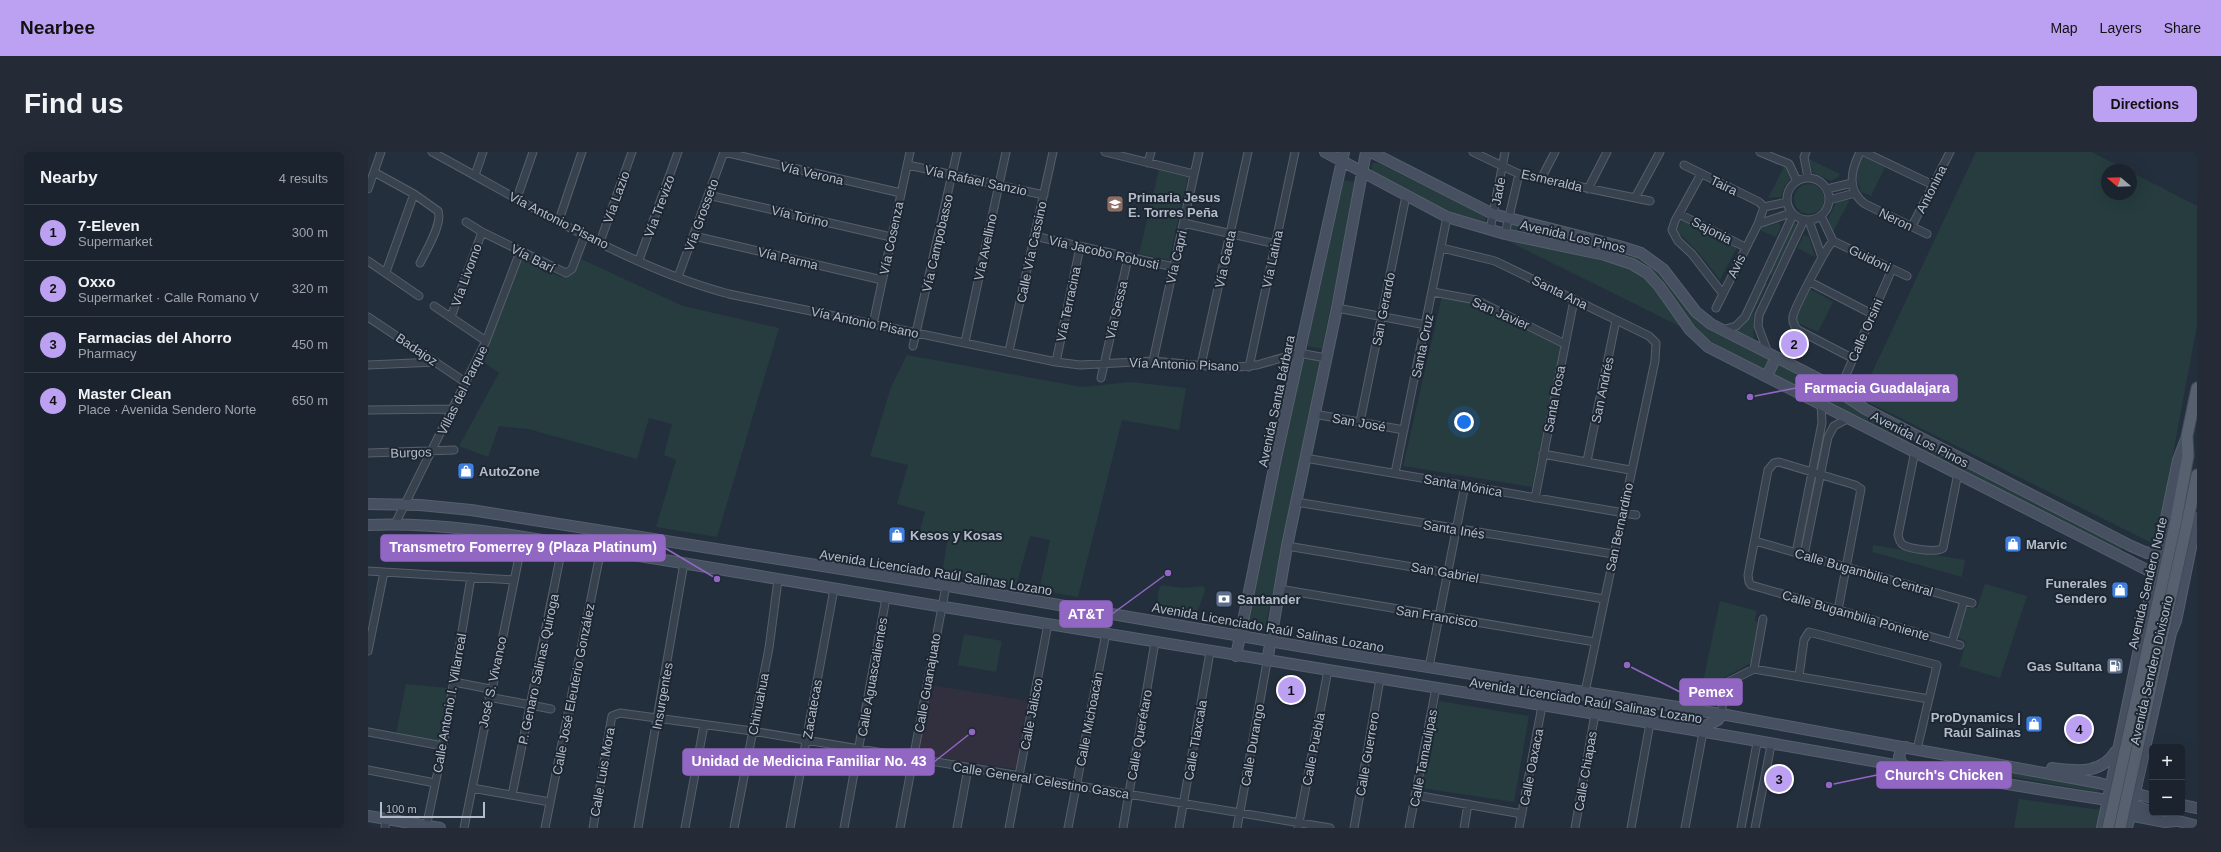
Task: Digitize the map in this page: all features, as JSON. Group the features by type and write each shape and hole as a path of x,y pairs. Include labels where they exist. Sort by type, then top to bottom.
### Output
{"main road":[{"path":"1325,152 1343,156"},
{"path":"1267,662 1287,546 1337,308 1366,152"},
{"name":"Avenida Los Pinos","path":"1371,152 1493,214 1617,245 1641,253 1663,269 1698,314 1722,330 1839,391 1866,409 2131,546 2147,553 2160,551"},
{"name":"Avenida Los Pinos","path":"1343,156 1362,172 1448,217 1505,234 1612,257 1636,266 1659,286 1690,330 1708,346 2155,574"},
{"name":"Avenida Santa Bárbara","path":"1236,656 1299,353 1343,156"},
{"path":"1766,376 1772,355"},
{"name":"Avenida Sendero Norte","path":"2111,786 2178,460 2187,436 2197,388"},
{"path":"1915,451 1918,436"},
{"name":"Avenida Sendero Norte","path":"2108,828 2176,520 2188,456 2187,436"},
{"path":"1958,473 1960,458"},
{"name":"Avenida Sendero Norte","path":"2120,828 2197,475"},
{"name":"Avenida Licenciado Raúl Salinas Lozano","path":"368,504 403,505 486,512 946,586 1239,636 1721,714 2111,786 2149,797"},
{"name":"Avenida Sendero Divisorio","path":"2128,823 2136,794 2197,518"},
{"name":"Avenida Licenciado Raúl Salinas Lozano","path":"368,525 395,524 522,536 886,598 1106,633 1267,662 1328,670 1650,723 1758,743 2108,800 2133,805 2149,811"},
{"path":"2124,558 2131,546"},
{"path":"1542,706 1550,698 1573,699 1578,698 1585,692"},
{"path":"1650,723 1676,719 1682,708"},
{"path":"1703,732 1707,725 1718,720 1721,714"},
{"path":"2123,725 2126,734 2136,740 2145,738 2150,729"},
{"path":"2023,769 2042,767 2089,770 2106,763 2119,745 2128,762 2122,790 2124,798 2133,805"},
{"path":"1906,747 1901,750 1899,757 1902,764 1907,767"},
{"path":"2102,828 2111,786"},
{"path":"2185,805 2197,808"},
{"path":"368,816 385,823 440,828"},
{"path":"2128,823 2134,816 2175,825 2197,826"},
{"name":"Avenida Licenciado Raúl Salinas Lozano","path":"2158,816 2175,825"}],"street":[{"name":"Vía Antonio Pisano","path":"432,152 585,235 678,277 729,294 1009,351 1056,362 1080,365 1153,361 1228,368 1249,366 1299,353 1326,358"},
{"path":"475,175 483,152"},
{"path":"517,198 532,152"},
{"path":"559,220 582,152"},
{"name":"Vía Lazio","path":"600,242 632,152"},
{"name":"Vía Trevizo","path":"639,260 678,152"},
{"name":"Vía Verona","path":"724,152 901,193"},
{"name":"Vía Grosseto","path":"678,277 724,152"},
{"name":"Vía Cosenza","path":"873,324 910,152"},
{"name":"Vía Campobasso","path":"913,346 957,152"},
{"name":"Vía Avellino","path":"965,342 1006,152"},
{"name":"Calle Vía Cassino","path":"1009,351 1053,152"},
{"path":"1105,152 1194,174"},
{"path":"1148,163 1150,152"},
{"name":"Vía Capri","path":"1153,361 1199,152"},
{"name":"Vía Gaeta","path":"1201,365 1248,152"},
{"name":"Vía Latina","path":"1249,366 1295,152"},
{"name":"Esmeralda","path":"1473,152 1519,174 1650,201"},
{"name":"Jade","path":"1490,230 1505,152"},
{"path":"1541,179 1555,152"},
{"path":"1588,189 1607,152"},
{"path":"1636,198 1660,152"},
{"path":"1760,152 1789,164 1797,181"},
{"path":"1806,152 1804,157 1808,178"},
{"path":"1829,200 1855,193 1852,183 1853,166 1860,152"},
{"path":"1864,152 1933,185"},
{"name":"Antonina","path":"1912,226 1950,152"},
{"path":"368,189 381,153"},
{"name":"Vía Rafael Sanzio","path":"908,165 1044,194"},
{"name":"Taira","path":"1684,165 1759,202 1764,207"},
{"path":"374,172 414,194 438,211 440,215 438,226 420,263"},
{"name":"Jade","path":"1505,234 1519,174"},
{"path":"1701,174 1672,227 1674,235 1692,254 1723,294"},
{"path":"1722,330 1736,326 1741,322 1764,279 1792,214 1787,202 1789,190 1797,181 1808,178 1816,179 1827,189 1829,200 1826,211 1821,216 1806,220 1792,214 1758,224"},
{"path":"1827,189 1852,183"},
{"name":"Neron","path":"1855,193 1865,204 1927,234"},
{"path":"386,272 414,194"},
{"name":"Vía Torino","path":"708,195 891,237"},
{"name":"San Gerardo","path":"1360,422 1406,196"},
{"path":"1764,207 1787,202"},
{"name":"Avis","path":"1716,308 1745,247 1758,224 1764,207"},
{"name":"Sajonia","path":"1679,214 1745,247"},
{"path":"1821,216 1833,241 1822,257 1794,312 1794,326 1805,335 1852,358"},
{"name":"Santa Cruz","path":"1395,473 1448,217"},
{"path":"1806,220 1822,257"},
{"path":"1772,355 1760,333 1758,320 1773,284 1806,220"},
{"name":"Vía Barí","path":"466,222 520,252 561,272 570,272 585,235"},
{"path":"1184,223 1276,244"},
{"name":"Vía Livorno","path":"451,317 482,232"},
{"name":"Vía Parma","path":"694,236 882,280"},
{"name":"Vía Jacobo Robusti","path":"1034,236 1174,267"},
{"name":"Guidoni","path":"1833,241 1907,276"},
{"name":"Vía Terracina","path":"1056,362 1080,247"},
{"name":"Santa Ana","path":"1442,248 1495,261 1653,339 1657,347 1655,361"},
{"name":"Villas del Parque","path":"395,524 403,505 432,452 486,341 520,252"},
{"name":"Vía Sessa","path":"1101,378 1128,258"},
{"path":"368,261 419,296"},
{"name":"Calle Orsini","path":"1839,391 1852,358 1892,269"},
{"path":"1764,279 1773,284"},
{"path":"1810,282 1872,314"},
{"name":"San Javier","path":"1433,292 1482,302 1565,344"},
{"name":"Santa Rosa","path":"1535,498 1574,300"},
{"path":"434,306 486,341"},
{"path":"1337,308 1426,325"},
{"name":"Badajoz","path":"369,318 465,382"},
{"name":"San Andrés","path":"1587,461 1616,320"},
{"name":"San Bernardino","path":"1585,692 1621,512 1655,361"},
{"path":"368,365 436,362"},
{"path":"1800,554 1812,472 1822,424 1821,404"},
{"path":"368,410 452,409"},
{"name":"San José","path":"1314,414 1404,430"},
{"path":"1800,554 1830,432 1838,423 1849,418"},
{"name":"Burgos","path":"368,453 432,452 454,450"},
{"path":"1915,451 1898,535 1900,541 1904,545 1934,552 1943,548 1958,473"},
{"path":"1543,454 1630,470"},
{"name":"Santa Mónica","path":"1305,458 1636,515"},
{"path":"1755,541 1768,470 1774,463 1780,462 1858,486 1861,492 1838,610"},
{"path":"1429,667 1465,485"},
{"name":"Santa Inés","path":"1296,502 1456,530 1613,554"},
{"name":"José S. Vivanco","path":"464,828 490,689 522,536"},
{"name":"Calle Bugambilia Central","path":"1755,541 1972,603"},
{"name":"Calle Bugambilia Poniente","path":"1755,541 1748,578 1751,585 1960,645"},
{"name":"P. Genaro Salinas Quiroga","path":"512,795 563,543"},
{"name":"San Gabriel","path":"1287,546 1604,599"},
{"name":"Calle José Eleuterio González","path":"545,828 601,549"},
{"name":"Insurgentes","path":"638,828 684,563"},
{"path":"368,571 514,580"},
{"path":"368,651 384,572"},
{"name":"Calle Antonio I. Villarreal","path":"426,827 443,746 471,577"},
{"name":"Chihuahua","path":"734,828 769,648 778,580"},
{"name":"Calle Guanajuato","path":"900,828 946,586"},
{"name":"Zacatecas","path":"790,828 834,589"},
{"name":"San Francisco","path":"1279,589 1594,642"},
{"name":"Calle Aguascalientes","path":"844,828 886,598"},
{"path":"1952,642 1964,601"},
{"path":"1754,669 1764,618"},
{"name":"Calle Jalisco","path":"1009,828 1048,624"},
{"path":"1799,676 1808,633 1812,632 1937,665 1917,749"},
{"name":"Calle Michoacán","path":"1068,828 1106,633"},
{"name":"Calle Querétaro","path":"1123,828 1155,642"},
{"name":"Calle Tlaxcala","path":"1179,828 1210,652"},
{"name":"Calle Durango","path":"1237,828 1267,662"},
{"path":"1721,714 1726,683 1754,669 1929,699"},
{"name":"Calle Puebla","path":"1299,825 1328,670"},
{"name":"Calle Guerrero","path":"1354,828 1380,679"},
{"path":"454,682 490,689"},
{"name":"Calle Tamaulipas","path":"1409,828 1436,688"},
{"path":"489,697 550,709"},
{"name":"Calle Oaxaca","path":"1519,828 1542,706"},
{"name":"Calle General Celestino Gasca","path":"612,716 620,713 752,731 1184,804 1240,812 1299,825 1330,828"},
{"name":"Calle Chiapas","path":"1575,828 1595,714"},
{"name":"Calle Luis Mora","path":"593,828 612,716"},
{"path":"1631,828 1650,723"},
{"path":"685,828 704,725"},
{"path":"368,732 443,746"},
{"path":"1685,828 1703,732"},
{"path":"1741,828 1758,743"},
{"path":"1755,828 1771,745"},
{"path":"957,828 968,768"},
{"path":"368,770 435,783"},
{"path":"472,788 550,802"},
{"path":"1415,795 1522,814"},
{"path":"1464,828 1468,804"}],"shaded area":[{"path":"931,685 1028,701 1015,769 918,754"}],"green space":[{"path":"1976,152 2091,152 2115,164 2101,164 2101,200 2137,200 2137,175 2197,206 2197,325 2156,545 1860,398"},
{"path":"1862,156 1885,167 1871,196 1861,192 1854,170"},
{"path":"1809,159 1840,174 1831,181 1812,172"},
{"path":"1373,163 1378,163 1486,216 1485,221 1442,210 1373,172 1371,167"},
{"path":"1785,165 1791,178 1784,187 1781,197 1768,198"},
{"path":"1159,169 1188,176 1169,260 1139,254"},
{"path":"1343,180 1356,182 1322,349 1307,346"},
{"path":"1809,184 1820,188 1824,199 1820,210 1809,214 1798,210 1794,199 1798,188"},
{"path":"1845,199 1849,201 1833,232 1828,219 1836,202"},
{"path":"1682,220 1737,247 1720,280 1699,253 1676,230"},
{"path":"1779,223 1781,226 1776,237 1760,230 1762,227"},
{"path":"1794,223 1798,225 1772,276 1768,274"},
{"path":"1511,225 1609,245 1633,252 1660,272 1690,312 1702,325 1770,358 1763,370 1708,339 1693,324 1657,276 1650,269 1635,259 1613,251 1510,229"},
{"path":"1804,235 1809,237 1815,257 1797,248"},
{"path":"1504,239 1605,259 1627,266 1644,277 1652,286 1681,327"},
{"path":"521,257 560,277 568,276 574,272 581,259 683,306 779,328 717,537 656,527 676,460 664,455 672,424 649,418 637,459 528,429 499,426 488,457 459,446 499,373 482,361"},
{"path":"1763,282 1767,284 1753,314 1754,340 1732,329 1740,326"},
{"path":"1810,289 1833,302 1818,332 1794,321"},
{"path":"1442,296 1483,305 1561,346 1532,487 1403,466"},
{"path":"907,355 1082,387 1131,382 1186,388 1179,430 1122,420 1078,597 1039,590 1050,540 1030,536 1016,586 942,574 948,537 919,533 925,512 897,504 908,465 870,456 891,387"},
{"path":"1302,357 1320,361 1265,629 1245,626"},
{"path":"1778,363 1810,379 1860,413 1910,437 1908,443 1773,374"},
{"path":"1925,445 1954,460 1953,466 1923,451"},
{"path":"1965,466 2123,546 2121,551 1964,472"},
{"path":"1873,545 1965,560 1962,577 1872,552"},
{"path":"1985,584 2027,596 2000,678 1959,666 1966,642 1957,636 1965,608 1977,608"},
{"path":"1162,585 1183,588 1204,586 1205,591 1196,615 1160,611 1158,597 1159,590"},
{"path":"1720,601 1757,611 1755,620 1759,623 1751,663 1723,678 1721,687 1703,682"},
{"path":"964,634 1002,641 996,672 958,665"},
{"path":"406,684 448,688 441,741 396,734"},
{"path":"1439,701 1529,716 1514,802 1421,788"},
{"path":"1906,758 2050,779 2098,787 2100,790 2097,792"},
{"path":"2019,799 2101,810 2097,828 2014,828"}],"place":[{"name":"Primaria Jesus E. Torres Peña","path":"1115,204"},
{"name":"Oxxo","path":"1794,344"},
{"name":"Farmacia Guadalajara","path":"1750,397"},
{"name":"AutoZone","path":"466,471"},
{"name":"Kesos y Kosas","path":"897,535"},
{"name":"Marvic","path":"2013,544"},
{"name":"AT&T","path":"1168,573"},
{"name":"Transmetro Fomerrey 9 (Plaza Platinum)","path":"717,579"},
{"name":"Funerales Sendero","path":"2120,590"},
{"name":"Santander","path":"1224,599"},
{"name":"Pemex","path":"1627,665"},
{"name":"Gas Sultana","path":"2115,666"},
{"name":"7-Eleven","path":"1291,690"},
{"name":"ProDynamics | Raúl Salinas","path":"2034,724"},
{"name":"Master Clean","path":"2079,729"},
{"name":"Unidad de Medicina Familiar No. 43","path":"972,732"},
{"name":"Farmacias del Ahorro","path":"1779,779"},
{"name":"Church's Chicken","path":"1829,785"}]}
